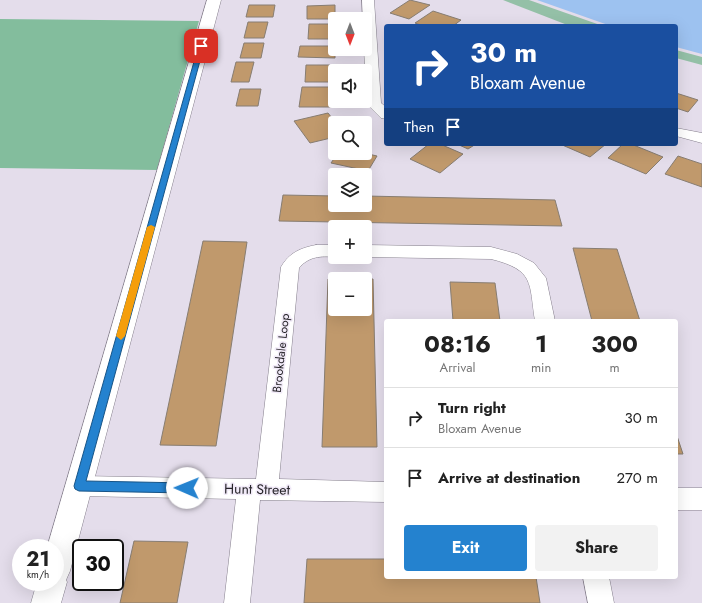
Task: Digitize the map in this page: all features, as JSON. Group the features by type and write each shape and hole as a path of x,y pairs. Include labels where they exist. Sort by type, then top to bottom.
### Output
{"street":[{"path":"64,539 214,0"},
{"path":"368,0 375,40 374,104 384,113"},
{"path":"678,132 702,138"},
{"name":"Brookdale Loop","path":"237,603 258,489 290,267 295,259 306,253 319,250 328,251"},
{"path":"372,251 491,253 512,258 526,266 537,278 545,319"},
{"name":"Hunt Street","path":"79,486 384,492"},
{"path":"678,499 702,500"},
{"path":"596,579 601,603"},
{"path":"46,603 49,591"}],"green space":[{"path":"503,0 529,0 597,24 565,24"},
{"path":"0,19 199,21 157,170 0,168"},
{"path":"678,51 702,57 702,65 678,59"}],"water":[{"path":"537,0 702,0 702,54 678,48 678,24 605,24"}],"building":[{"path":"410,0 430,5 409,19 390,13"},
{"path":"249,5 275,5 273,17 246,17"},
{"path":"335,5 335,12 328,12 328,19 307,19 307,6"},
{"path":"433,11 461,20 456,24 415,23"},
{"path":"248,22 268,22 264,38 244,38"},
{"path":"309,24 328,24 328,39 308,39"},
{"path":"244,43 264,43 261,58 240,58"},
{"path":"300,46 328,46 328,56 335,56 335,58 298,57"},
{"path":"236,62 254,62 249,82 231,82"},
{"path":"306,65 328,65 328,82 305,82"},
{"path":"302,87 328,87 328,107 299,107"},
{"path":"240,89 261,89 258,106 236,106"},
{"path":"678,94 698,100 688,112 678,109"},
{"path":"328,113 330,116 328,116 328,139 310,143 294,121"},
{"path":"426,146 445,146 463,154 440,173 410,159"},
{"path":"461,146 473,146 468,149"},
{"path":"565,146 604,146 590,157"},
{"path":"621,146 636,146 663,157 646,174 608,158"},
{"path":"372,155 377,156 370,168 354,168 331,163 333,160 372,160"},
{"path":"678,156 702,164 702,187 665,174"},
{"path":"283,195 328,196 328,212 372,212 372,196 555,200 562,226 372,223 372,220 328,220 328,222 279,221"},
{"path":"203,241 247,242 216,446 160,445"},
{"path":"573,248 617,249 639,319 591,319"},
{"path":"328,279 328,316 372,316 373,279 377,447 322,447"},
{"path":"450,282 495,283 500,319 453,319"},
{"path":"678,439 683,454 678,454"},
{"path":"134,541 188,542 177,603 120,603 123,591 124,591"},
{"path":"307,559 384,559 384,579 536,579 540,603 304,603"}],"slow traffic":[{"path":"121,336 151,227"}],"route":[{"path":"187,488 79,486 201,46"}]}
